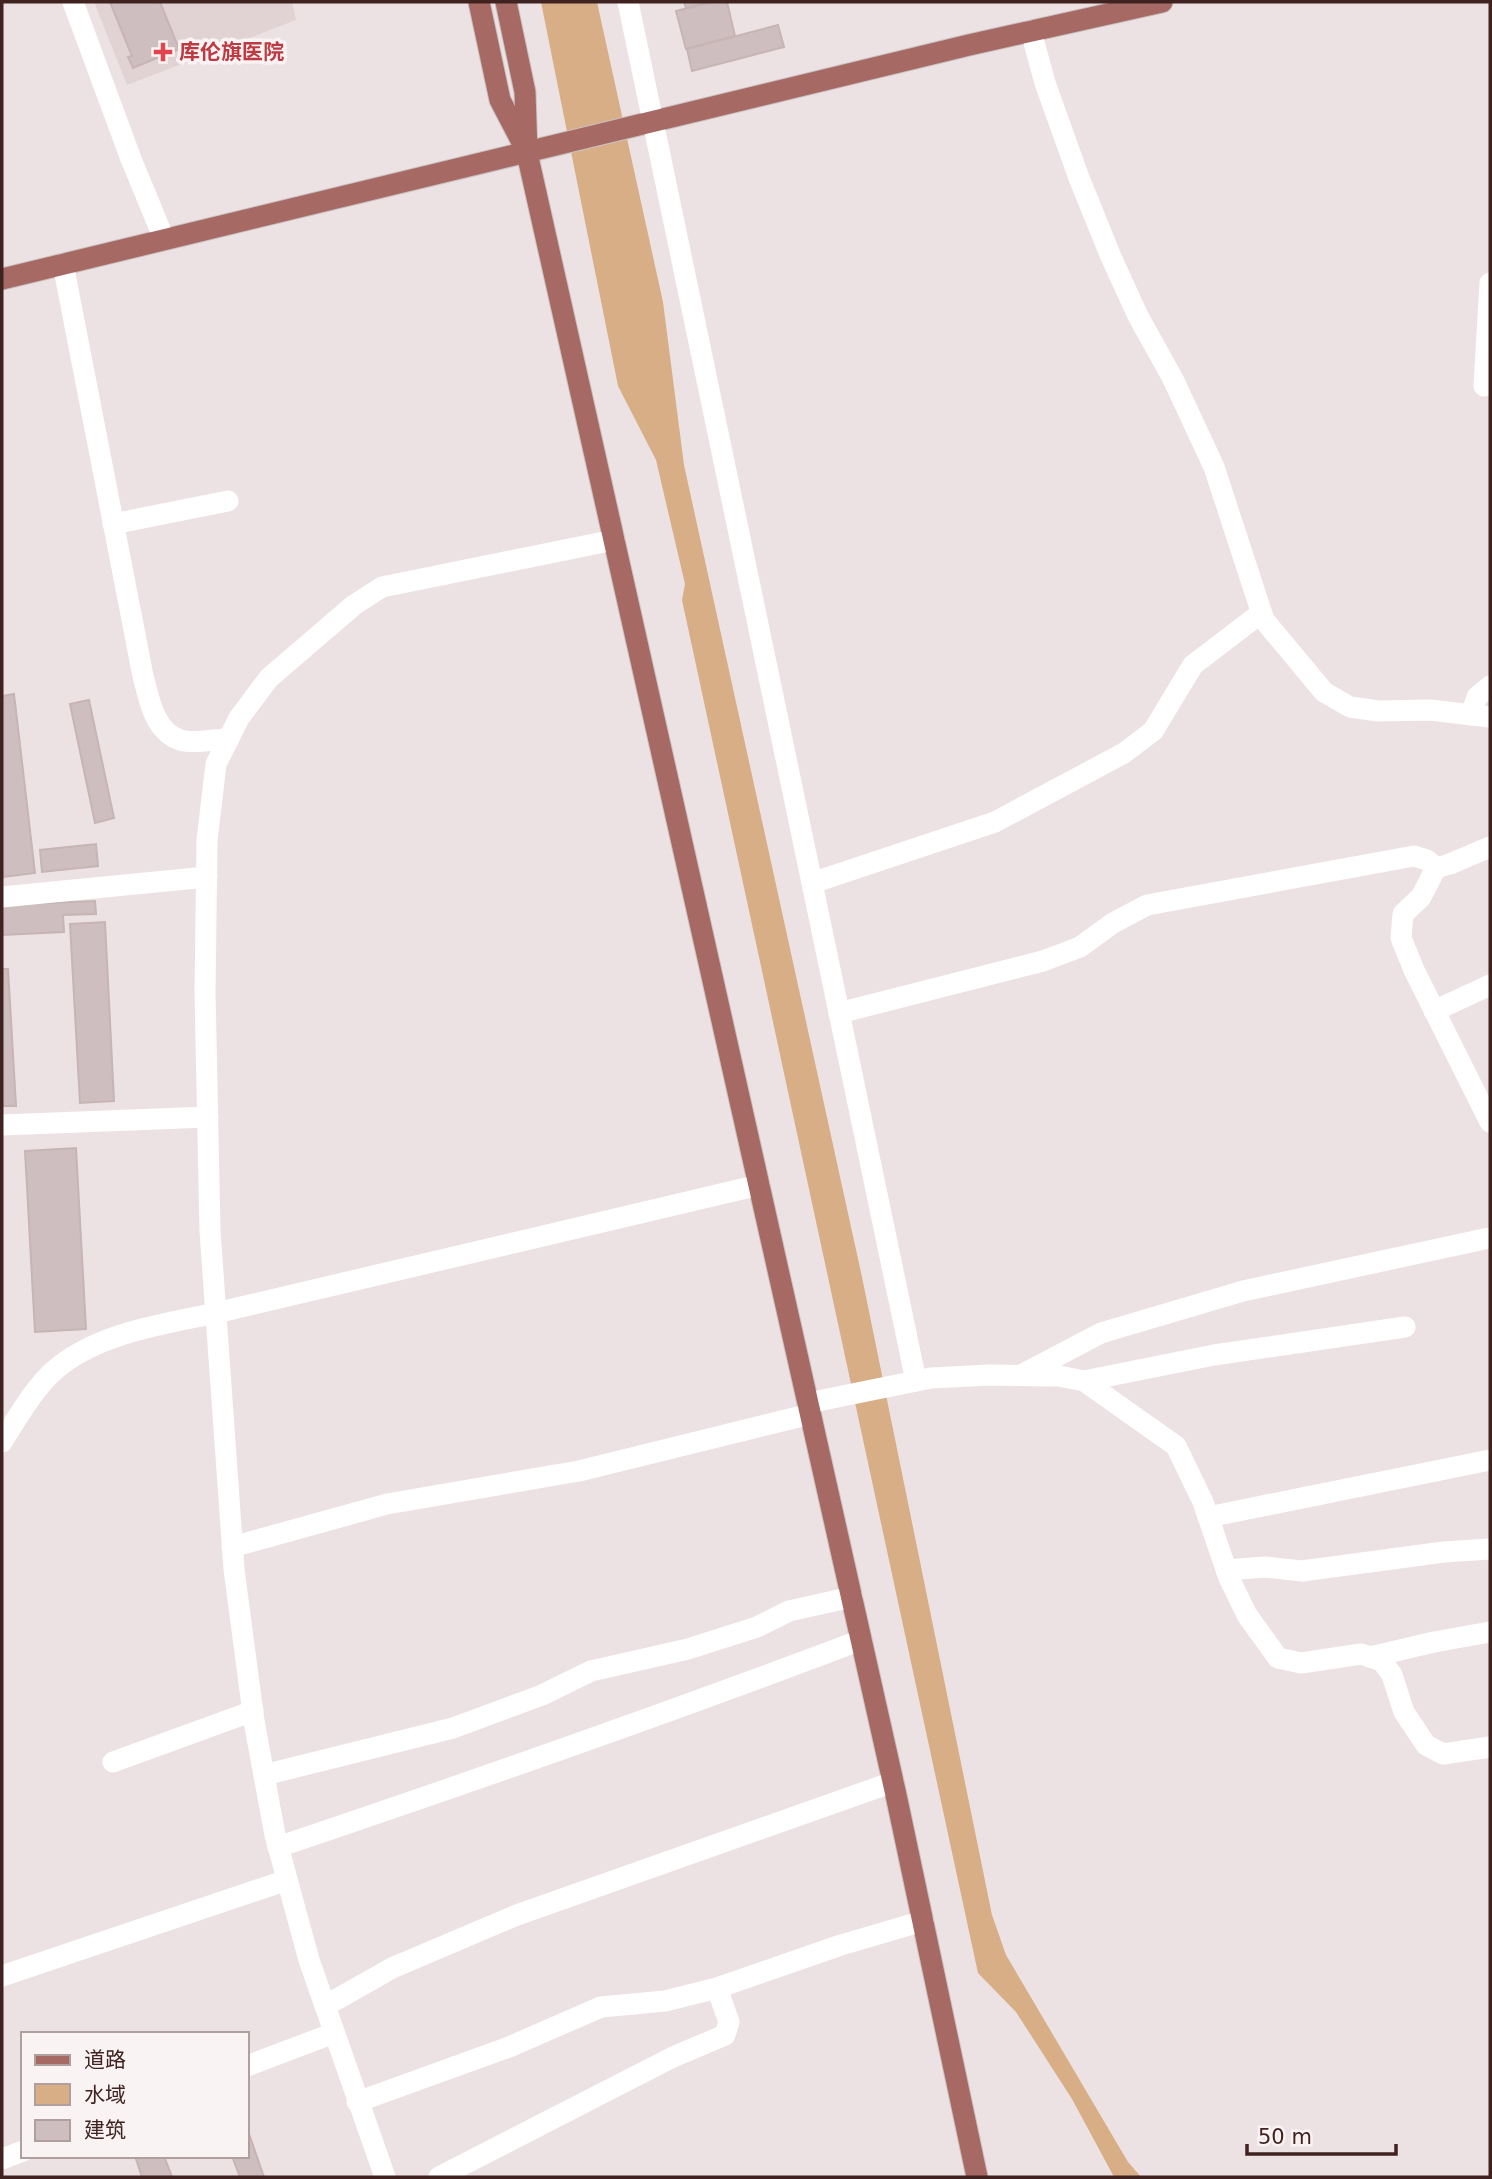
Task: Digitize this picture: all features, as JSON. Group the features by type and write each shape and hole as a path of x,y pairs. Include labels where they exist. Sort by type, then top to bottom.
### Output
{"main road":[{"path":"479,2 500,100 527,153"},
{"path":"506,2 525,92 527,153 852,1597 977,2177"},
{"path":"2,279 1031,31 1095,10 1162,2"}],"street":[{"path":"73,2 131,159 164,239"},
{"path":"628,2 916,1381"},
{"path":"1031,31 1045,83 1079,178 1138,316 1173,379 1214,467 1264,620 1324,692 1349,707 1378,711 1430,710 1481,716 1477,697 1490,686"},
{"path":"63,264 143,676 153,711 166,732 181,740 229,739"},
{"path":"1483,386 1490,283"},
{"path":"113,524 228,501"},
{"path":"385,2177 324,2006 278,1847 253,1712 233,1547 211,1231 205,992 207,840 216,764 239,718 269,678 354,605 382,587 614,540"},
{"path":"812,883 995,822 1124,753 1153,732 1194,665 1262,613"},
{"path":"1490,847 1436,868 1421,897 1403,914 1401,938 1490,1122"},
{"path":"839,1013 1043,961 1080,947 1113,923 1147,905 1414,856 1427,860 1436,868"},
{"path":"2,897 207,877"},
{"path":"1434,1010 1490,985"},
{"path":"2,1125 208,1117"},
{"path":"2,1442 55,1369 85,1349 144,1328 759,1185"},
{"path":"1019,1376 1101,1333 1243,1291 1489,1238"},
{"path":"233,1547 387,1504 579,1471 809,1408 931,1378 1059,1376 1084,1381 1214,1355 1405,1327"},
{"path":"1084,1381 1176,1446 1247,1615 1278,1658 1301,1662 1361,1654 1382,1661 1392,1675 1404,1712 1426,1745 1443,1754 1490,1747"},
{"path":"1208,1517 1490,1460"},
{"path":"1226,1570 1265,1567 1302,1572 1444,1552 1490,1549"},
{"path":"264,1776 453,1728 542,1695 591,1671 688,1648 757,1627 789,1611 852,1597"},
{"path":"1370,1657 1490,1632"},
{"path":"278,1847 503,1771 728,1691 861,1640"},
{"path":"113,1762 253,1712"},
{"path":"324,2006 392,1968 517,1915 893,1782"},
{"path":"2,1976 287,1880"},
{"path":"357,2102 509,2048 601,2007 665,2001 718,1988 841,1945 923,1921"},
{"path":"439,2177 673,2057 725,2035 729,2022 718,1988"},
{"path":"248,2066 334,2033"},
{"path":"2,2159 21,2152"}],"shaded area":[{"name":"库伦旗医院","path":"94,2 292,2 296,20 127,85"}],"water":[{"path":"541,2 597,2 663,302 684,465 862,1277 992,1915 1006,1955 1128,2162 1141,2177 1114,2177 1072,2099 1016,2012 978,1973 682,600 685,584 656,460 618,386"}],"building":[{"path":"110,2 160,2 179,49 133,68 128,57 132,56"},
{"path":"684,2 712,2 686,8"},
{"path":"712,2 727,2 735,36 686,49 676,11"},
{"path":"778,25 784,47 692,71 687,49"},
{"path":"14,694 35,873 2,877 2,696"},
{"path":"89,700 114,818 95,823 70,704"},
{"path":"96,844 98,866 42,872 40,850"},
{"path":"95,901 96,914 63,915 64,932 2,935 2,905"},
{"path":"105,922 114,1101 80,1103 70,924"},
{"path":"2,969 8,969 16,1106 2,1106"},
{"path":"76,1148 86,1329 35,1332 25,1151"},
{"path":"248,2131 264,2177 240,2177 233,2158 248,2158"},
{"path":"136,2158 165,2158 172,2177 142,2177"}],"place":[{"name":"库伦旗医院","path":"163,52"}]}
